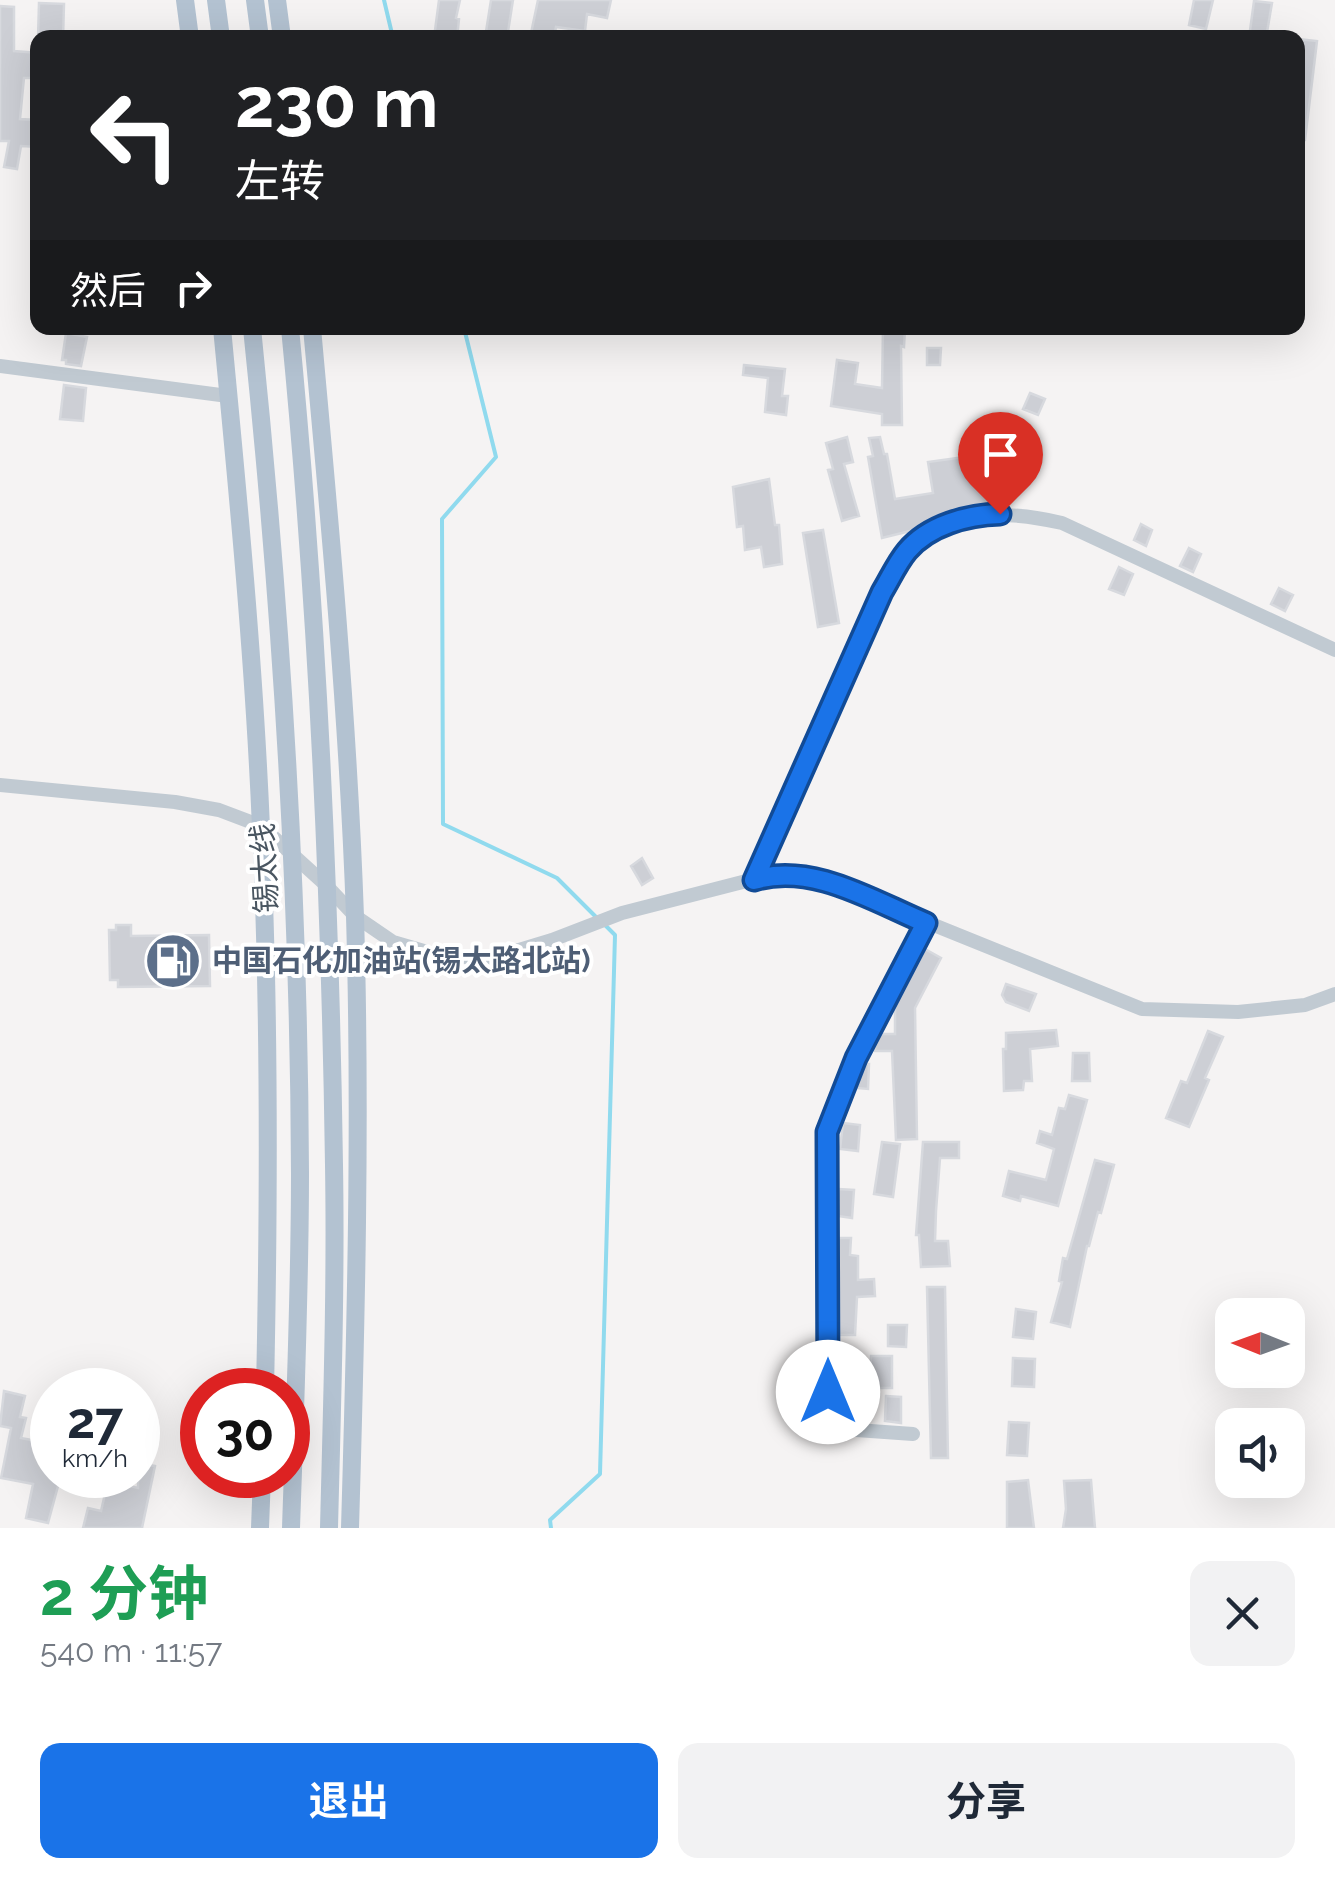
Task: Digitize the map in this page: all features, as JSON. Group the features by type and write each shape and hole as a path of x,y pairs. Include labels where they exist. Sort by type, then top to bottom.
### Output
{"main road":[{"path":"184,0 189,30"},
{"path":"216,0 220,30"},
{"path":"255,0 259,30"},
{"path":"277,0 281,30"},
{"path":"223,335 262,826 269,1174 265,1368"},
{"name":"锡太线","path":"253,335 284,685 292,853 300,1175 291,1528"},
{"name":"锡太线","path":"291,335 317,642 326,885 334,1167 329,1528"},
{"path":"313,335 342,654 355,916 359,1209 350,1528"},
{"path":"260,1528 261,1498"}],"street":[{"path":"0,366 228,396"},
{"path":"754,880 882,592 907,550 939,527 976,515 1025,514 1062,522 1335,650"},
{"path":"0,785 174,802 219,810 262,826 355,916 394,942 441,956 492,958 622,914 770,874 810,875 1142,1008 1238,1012 1305,1005 1335,994"},
{"path":"914,1434 828,1428 827,1132 856,1058 926,923"}],"building":[{"path":"439,0 460,0 458,30 435,30"},
{"path":"491,0 513,0 508,30 486,30"},
{"path":"538,0 611,0 607,18 587,14 585,30 532,30"},
{"path":"1194,0 1213,0 1206,29 1189,25"},
{"path":"1254,1 1272,3 1267,30 1250,30"},
{"path":"39,3 64,4 63,30 38,30"},
{"path":"0,6 14,7 14,51 30,52 30,78 24,78 20,119 30,120 30,147 21,146 17,169 4,167 9,141 0,141"},
{"path":"1305,40 1317,41 1305,140"},
{"path":"66,335 87,337 81,366 62,360"},
{"path":"883,335 905,335 904,347 901,346 902,425 882,425 882,414 831,406 837,360 858,363 855,384 882,388"},
{"path":"927,348 941,348 940,365 927,365"},
{"path":"744,365 785,369 782,396 788,396 786,415 765,412 768,378 743,375"},
{"path":"64,385 86,388 83,421 60,419"},
{"path":"1030,393 1045,399 1038,415 1023,409"},
{"path":"847,437 853,462 844,464 859,516 842,521 828,470 833,469 826,443"},
{"path":"880,437 895,499 933,493 928,462 1022,449 1026,468 992,476 997,503 956,509 914,530 882,538 868,457 873,456 869,438"},
{"path":"769,479 782,564 764,567 761,547 745,550 743,526 737,527 733,487"},
{"path":"1141,524 1152,530 1146,546 1134,540"},
{"path":"823,530 839,623 818,627 803,533"},
{"path":"1189,548 1201,554 1193,572 1180,566"},
{"path":"1119,567 1133,574 1124,595 1109,589"},
{"path":"1279,588 1293,595 1285,611 1271,604"},
{"path":"642,858 653,878 642,885 631,866"},
{"name":"中国石化加油站(锡太路北站)","path":"116,925 131,925 131,936 209,935 210,986 118,987 118,980 110,980 109,930 116,930"},
{"path":"925,949 941,958 915,1008 917,1139 896,1140 892,1051 875,1051 875,1045 880,1034 895,1034 895,1006"},
{"path":"1006,984 1036,994 1029,1011 1006,1002 1002,995"},
{"path":"1056,1030 1058,1046 1030,1049 1032,1081 1024,1081 1023,1090 1004,1091 1006,1033"},
{"path":"1208,1031 1223,1037 1189,1127 1166,1118 1181,1081 1187,1083"},
{"path":"1073,1053 1089,1053 1090,1081 1072,1081"},
{"path":"865,1064 869,1064 868,1089 856,1088"},
{"path":"1069,1095 1087,1100 1058,1206 1021,1196 1020,1201 1003,1196 1009,1171 1046,1180 1054,1149 1037,1143 1040,1131 1052,1135 1059,1108 1065,1109"},
{"path":"843,1123 860,1125 858,1151 840,1149"},
{"path":"882,1142 900,1144 893,1197 874,1194"},
{"path":"923,1142 959,1142 959,1158 940,1158 936,1211 935,1241 948,1241 950,1266 921,1267 916,1235"},
{"path":"1095,1160 1114,1165 1087,1246 1070,1327 1051,1322 1062,1282 1059,1281 1063,1258 1067,1259"},
{"path":"838,1189 854,1190 852,1218 838,1216"},
{"path":"838,1238 851,1238 850,1255 858,1256 858,1280 874,1279 875,1296 857,1297 855,1335 838,1335"},
{"path":"927,1287 945,1287 948,1458 931,1458"},
{"path":"1016,1309 1036,1312 1033,1339 1013,1337"},
{"path":"888,1325 907,1325 906,1347 888,1346"},
{"path":"871,1356 892,1356 892,1388 870,1388"},
{"path":"1013,1358 1035,1359 1034,1387 1012,1386"},
{"path":"4,1391 25,1396 20,1417 26,1418 21,1438 30,1440 30,1483 1,1478 11,1428 0,1426"},
{"path":"886,1396 901,1397 901,1423 885,1421"},
{"path":"1009,1422 1029,1423 1027,1456 1007,1455"},
{"path":"1028,1480 1034,1528 1007,1528 1007,1482"},
{"path":"1091,1480 1095,1528 1063,1528 1064,1481"},
{"path":"30,1498 55,1498 48,1523 26,1518"},
{"path":"104,1498 148,1498 142,1528 83,1528 88,1508 101,1511"}],"waterway":[{"path":"384,0 391,30"},
{"path":"466,335 496,457 442,519 443,824 557,878 597,918"},
{"path":"551,1528 550,1520 600,1474 615,935 604,924"}],"place":[{"name":"中国石化加油站(锡太路北站)","path":"173,961"}],"route":[{"path":"828,1392 827,1132 856,1058 926,923 810,875 770,874 754,880 882,592 907,550 939,527 976,515 1000,514"}]}
